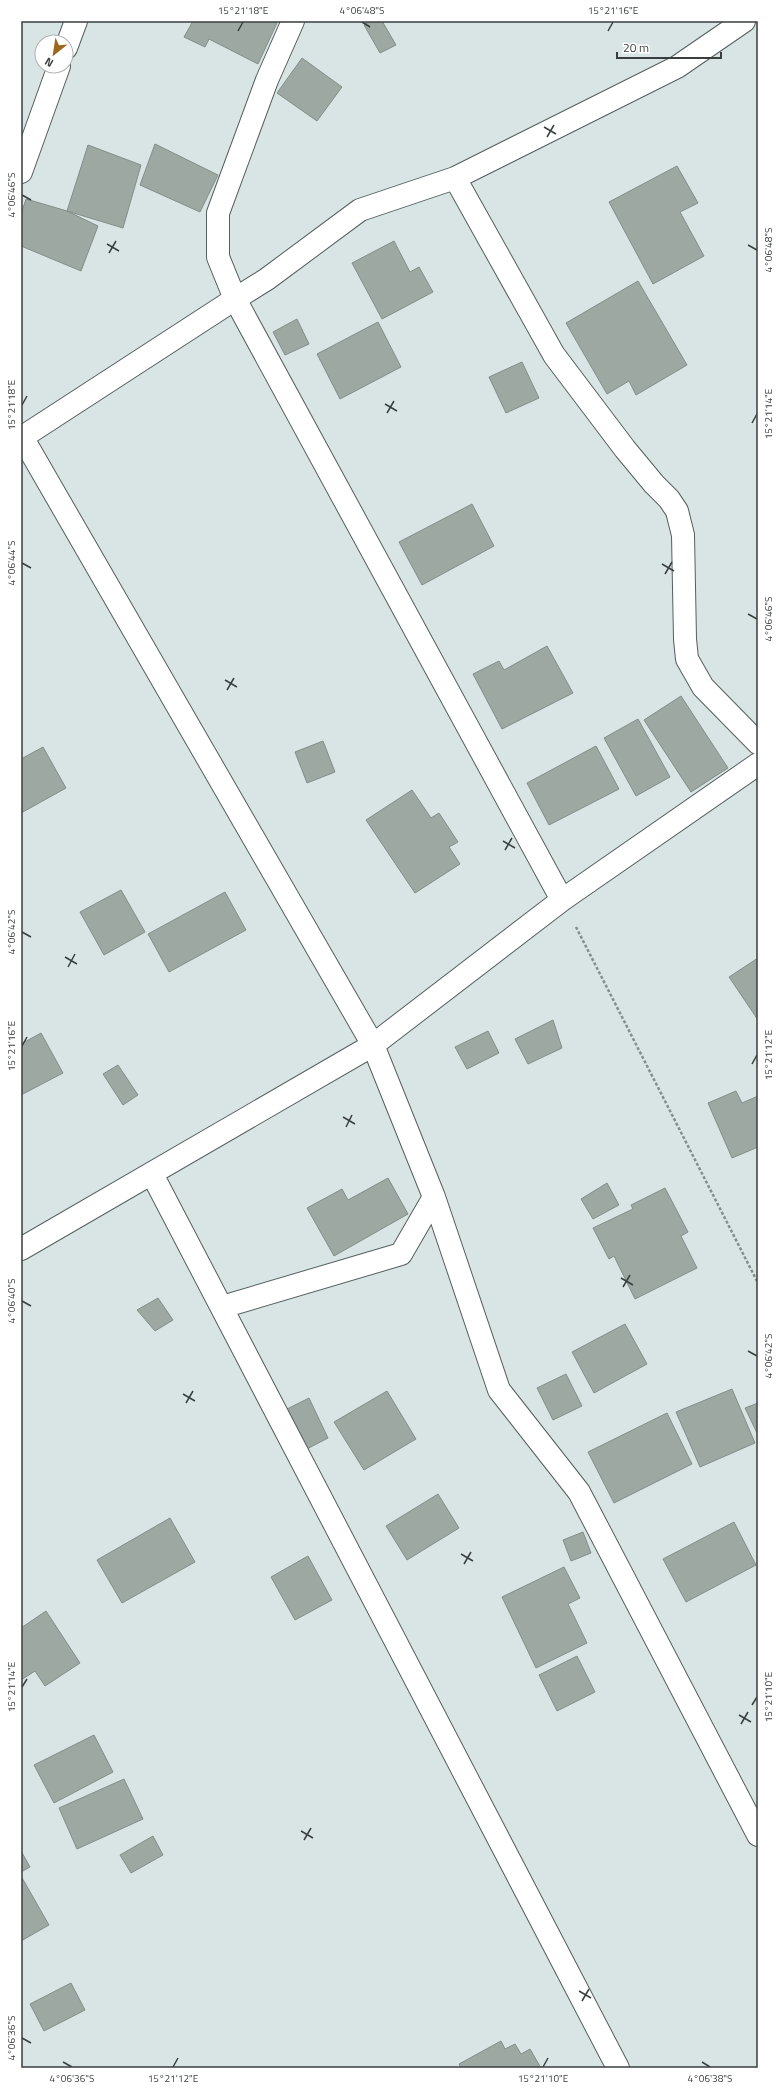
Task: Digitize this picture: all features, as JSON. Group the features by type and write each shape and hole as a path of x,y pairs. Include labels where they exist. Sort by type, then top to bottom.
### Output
{"street":[{"path":"71,34 76,21"},
{"path":"293,21 267,80 218,213 218,257 234,298 562,900"},
{"path":"738,23 677,67 456,178 360,210 267,279 234,298 22,437 373,1045 434,1197 499,1390 579,1492 758,1835"},
{"path":"21,172 57,74"},
{"path":"456,178 554,355 625,449 654,484 669,499 677,511 683,536 685,639 687,659 703,687 758,743"},
{"path":"21,1249 373,1045 562,900 758,764"},
{"path":"152,1174 618,2068"},
{"path":"222,1307 402,1254 434,1197"}],"path":[{"path":"562,900 758,1283"}],"building":[{"path":"193,21 272,21 277,23 258,64 209,39 205,47 184,37"},
{"path":"371,21 382,21 396,45 380,53 364,25"},
{"path":"302,58 342,87 317,121 277,93"},
{"path":"155,144 218,175 200,212 140,185"},
{"path":"88,145 141,165 123,228 67,211"},
{"path":"677,166 698,203 680,212 704,256 653,284 609,202"},
{"path":"26,199 67,211 98,226 81,271 21,246 21,214"},
{"path":"394,241 410,272 419,267 433,292 382,319 352,263"},
{"path":"638,281 687,365 636,395 629,381 607,394 566,323"},
{"path":"297,319 309,344 285,355 273,332"},
{"path":"378,322 401,367 340,399 317,354"},
{"path":"522,362 539,398 506,413 489,377"},
{"path":"472,504 494,546 422,585 399,542"},
{"path":"547,646 573,693 502,729 473,674 499,661 504,670"},
{"path":"681,696 728,768 691,792 644,720"},
{"path":"638,719 670,777 636,796 604,738"},
{"path":"323,741 335,772 307,783 295,752"},
{"path":"596,746 619,789 549,825 527,783"},
{"path":"43,747 66,788 21,813 21,759"},
{"path":"412,790 431,818 439,813 458,842 449,847 460,864 415,893 366,820"},
{"path":"121,890 145,932 104,955 80,912"},
{"path":"225,892 246,930 169,972 148,934"},
{"path":"758,958 758,1020 729,977"},
{"path":"553,1020 562,1048 528,1064 515,1039"},
{"path":"488,1031 499,1053 467,1069 455,1047"},
{"path":"41,1033 63,1073 21,1095 21,1044"},
{"path":"118,1065 138,1095 123,1105 103,1074"},
{"path":"736,1091 742,1103 758,1096 758,1147 732,1158 708,1103"},
{"path":"388,1178 408,1214 334,1256 307,1208 342,1189 348,1200"},
{"path":"607,1183 619,1205 593,1219 581,1199"},
{"path":"665,1188 688,1232 681,1236 697,1268 635,1299 614,1256 609,1259 593,1228 633,1209 631,1205"},
{"path":"158,1298 173,1320 155,1331 137,1310"},
{"path":"625,1324 647,1364 594,1393 572,1352"},
{"path":"566,1374 582,1406 553,1420 537,1388"},
{"path":"732,1389 755,1443 700,1467 676,1412"},
{"path":"387,1391 416,1439 364,1470 334,1422"},
{"path":"309,1398 328,1438 305,1450 285,1410"},
{"path":"758,1403 758,1435 745,1408"},
{"path":"667,1413 692,1464 614,1503 588,1452"},
{"path":"438,1494 459,1528 407,1560 386,1526"},
{"path":"170,1518 195,1562 122,1603 97,1560"},
{"path":"734,1522 756,1565 686,1602 663,1559"},
{"path":"583,1532 591,1553 571,1561 563,1540"},
{"path":"308,1556 332,1600 295,1620 271,1577"},
{"path":"564,1567 580,1598 568,1604 587,1643 536,1668 502,1597"},
{"path":"46,1611 80,1663 45,1686 35,1671 21,1680 21,1628"},
{"path":"577,1656 595,1692 557,1711 539,1675"},
{"path":"94,1735 113,1772 54,1803 34,1765"},
{"path":"124,1779 143,1819 77,1849 59,1808"},
{"path":"153,1836 163,1855 131,1873 120,1855"},
{"path":"21,1851 30,1867 21,1872"},
{"path":"21,1876 49,1925 21,1941"},
{"path":"71,1983 85,2010 44,2031 30,2004"},
{"path":"501,2041 505,2049 515,2044 521,2054 530,2049 541,2068 461,2068 459,2064"}]}
